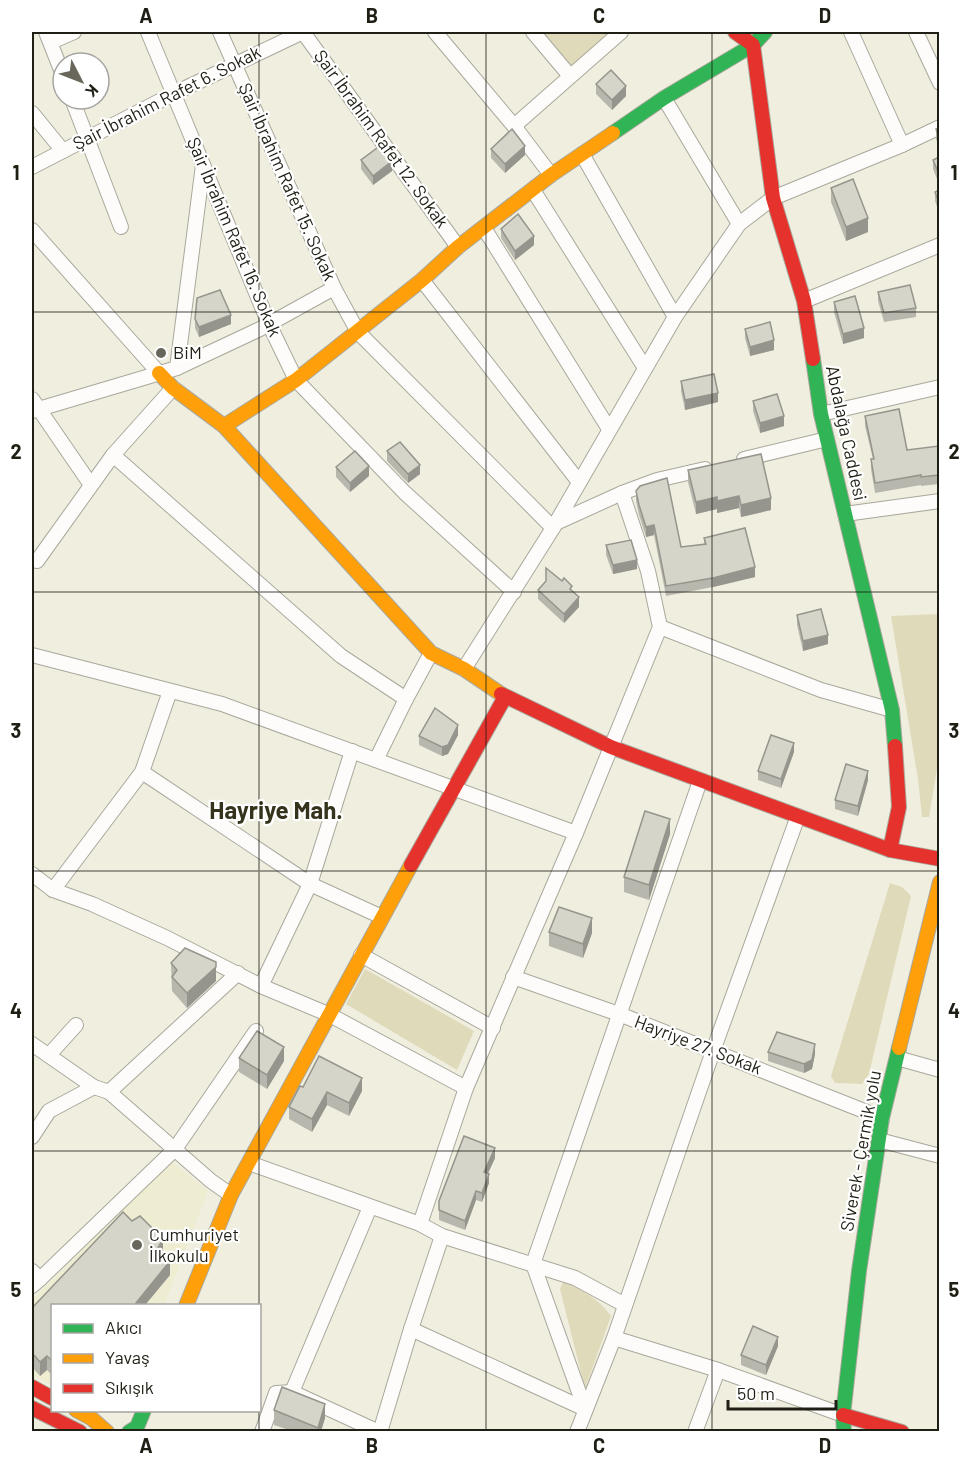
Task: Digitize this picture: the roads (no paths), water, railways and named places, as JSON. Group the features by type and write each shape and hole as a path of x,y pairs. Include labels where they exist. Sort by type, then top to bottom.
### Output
{"street":[{"path":"49,37 74,32"},
{"name":"Şair İbrahim Rafet 16. Sokak","path":"148,32 269,324 296,380 405,493 514,592"},
{"name":"Şair İbrahim Rafet 15. Sokak","path":"220,32 334,288 358,332 555,526"},
{"name":"Şair İbrahim Rafet 6. Sokak","path":"32,167 233,64 303,32"},
{"name":"Şair İbrahim Rafet 12. Sokak","path":"303,32 458,247"},
{"path":"435,32 514,126 551,175"},
{"path":"533,32 570,76"},
{"path":"514,126 621,32"},
{"path":"735,32 753,45"},
{"path":"224,426 296,380 422,280 458,247 551,175 664,98 753,45 765,32"},
{"path":"851,32 902,145"},
{"path":"915,32 939,83"},
{"name":"Abdalağa Caddesi","path":"753,45 773,198 804,301 821,414 892,710 899,807 890,850"},
{"path":"664,98 740,224"},
{"path":"76,111 121,227"},
{"path":"32,113 63,151"},
{"path":"464,669 555,526 675,317 740,224 773,198 902,145 939,127"},
{"path":"582,154 675,317"},
{"path":"177,368 203,163"},
{"path":"533,190 645,368"},
{"path":"484,228 609,429"},
{"path":"32,230 173,388 224,426 431,653 464,669 505,697 611,747 890,850 939,860"},
{"path":"804,301 939,245"},
{"path":"422,280 579,482"},
{"path":"91,485 34,406 177,368 269,324 334,288"},
{"path":"821,414 939,387"},
{"path":"33,563 113,455 173,388"},
{"path":"736,461 827,439"},
{"path":"113,455 341,656 406,699"},
{"path":"555,526 622,493 657,480 713,467"},
{"path":"420,1224 466,1088 576,833 660,627 648,571 622,493"},
{"path":"845,514 939,501"},
{"path":"660,627 821,690 892,710"},
{"path":"376,760 431,653"},
{"path":"32,655 222,704 576,833"},
{"path":"54,890 142,772 170,691"},
{"path":"186,1304 231,1195 505,697"},
{"path":"261,986 310,884 352,751"},
{"path":"142,772 310,884 382,917"},
{"path":"585,1408 533,1264 700,781"},
{"path":"577,1431 614,1338 713,1051 798,816"},
{"path":"32,874 54,890 92,904 261,986 330,1015 466,1088"},
{"name":"Siverek - Çermik yolu","path":"844,1431 843,1415 859,1271 882,1118 939,882"},
{"path":"361,955 493,1028"},
{"path":"110,1092 238,973"},
{"name":"Hayriye 27. Sokak","path":"513,977 619,1014 882,1118"},
{"path":"49,1055 76,1025"},
{"path":"34,1278 175,1149 256,1031"},
{"path":"32,1044 94,1087 110,1092 211,1181 231,1195"},
{"path":"897,1058 939,1071"},
{"path":"32,1137 49,1111 94,1087"},
{"path":"879,1140 939,1156"},
{"path":"249,1163 420,1224 442,1236 575,1278 625,1305"},
{"path":"292,1392 370,1207"},
{"path":"262,1431 276,1393 292,1392 379,1431 442,1236"},
{"path":"411,1329 585,1408"},
{"path":"614,1338 718,1370 843,1415 902,1431"},
{"path":"695,1431 718,1370"},
{"path":"32,1387 51,1397"},
{"path":"32,1408 73,1430 80,1431"},
{"path":"79,1412 108,1431"},
{"path":"129,1431 137,1427 143,1412"}],"place":[{"name":"BiM","path":"161,353"},
{"name":"Cumhuriyet İlkokulu","path":"137,1245"}],"district":[{"name":"Hayriye Mah.","path":"276,811"}]}
